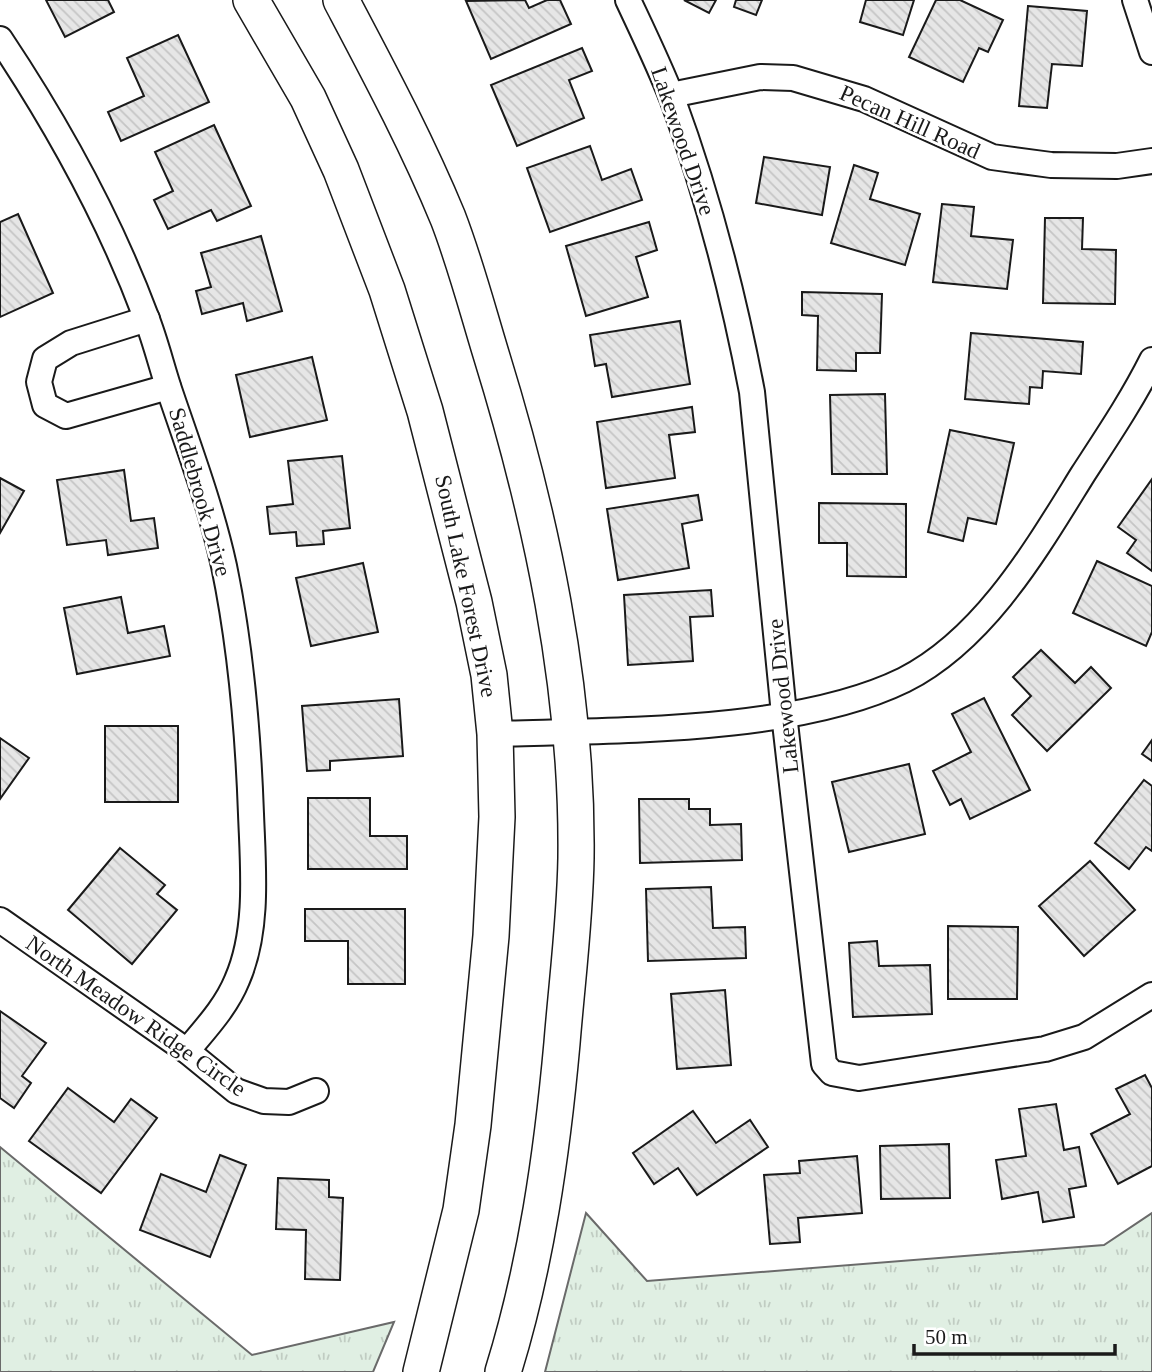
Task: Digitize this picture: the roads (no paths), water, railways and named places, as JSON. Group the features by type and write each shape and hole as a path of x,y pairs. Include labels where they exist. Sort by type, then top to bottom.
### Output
{"main road":[{"name":"South Lake Forest Drive","path":"251,0 313,110 341,170 387,290 425,411 474,602 489,675 495,734 497,817 491,936 473,1125 461,1210 421,1372"},
{"path":"341,0 412,135 449,221 478,309 522,452 554,607 569,731 576,858 556,1103 537,1235 503,1372"}],"street":[{"name":"Lakewood Drive","path":"628,0 671,95 701,182 742,339 752,392 783,714 824,1064 832,1073 859,1078 1045,1049 1084,1037 1152,995"},
{"path":"1135,0 1152,52"},
{"name":"Saddlebrook Drive","path":"0,39 50,113 113,236 147,319 208,507 223,565 240,658 249,749 253,863 249,940 238,979 223,1007 187,1051"},
{"name":"Pecan Hill Road","path":"671,95 760,77 793,78 863,99 992,158 1051,165 1117,166 1152,161"},
{"path":"147,319 71,343 46,359 39,383 45,405 66,415 168,387"},
{"path":"495,734 724,722 838,704 905,679 965,636 989,610 1050,528 1152,360"},
{"name":"North Meadow Ridge Circle","path":"0,920 187,1051 236,1091 264,1101 289,1102 317,1091"}]}
